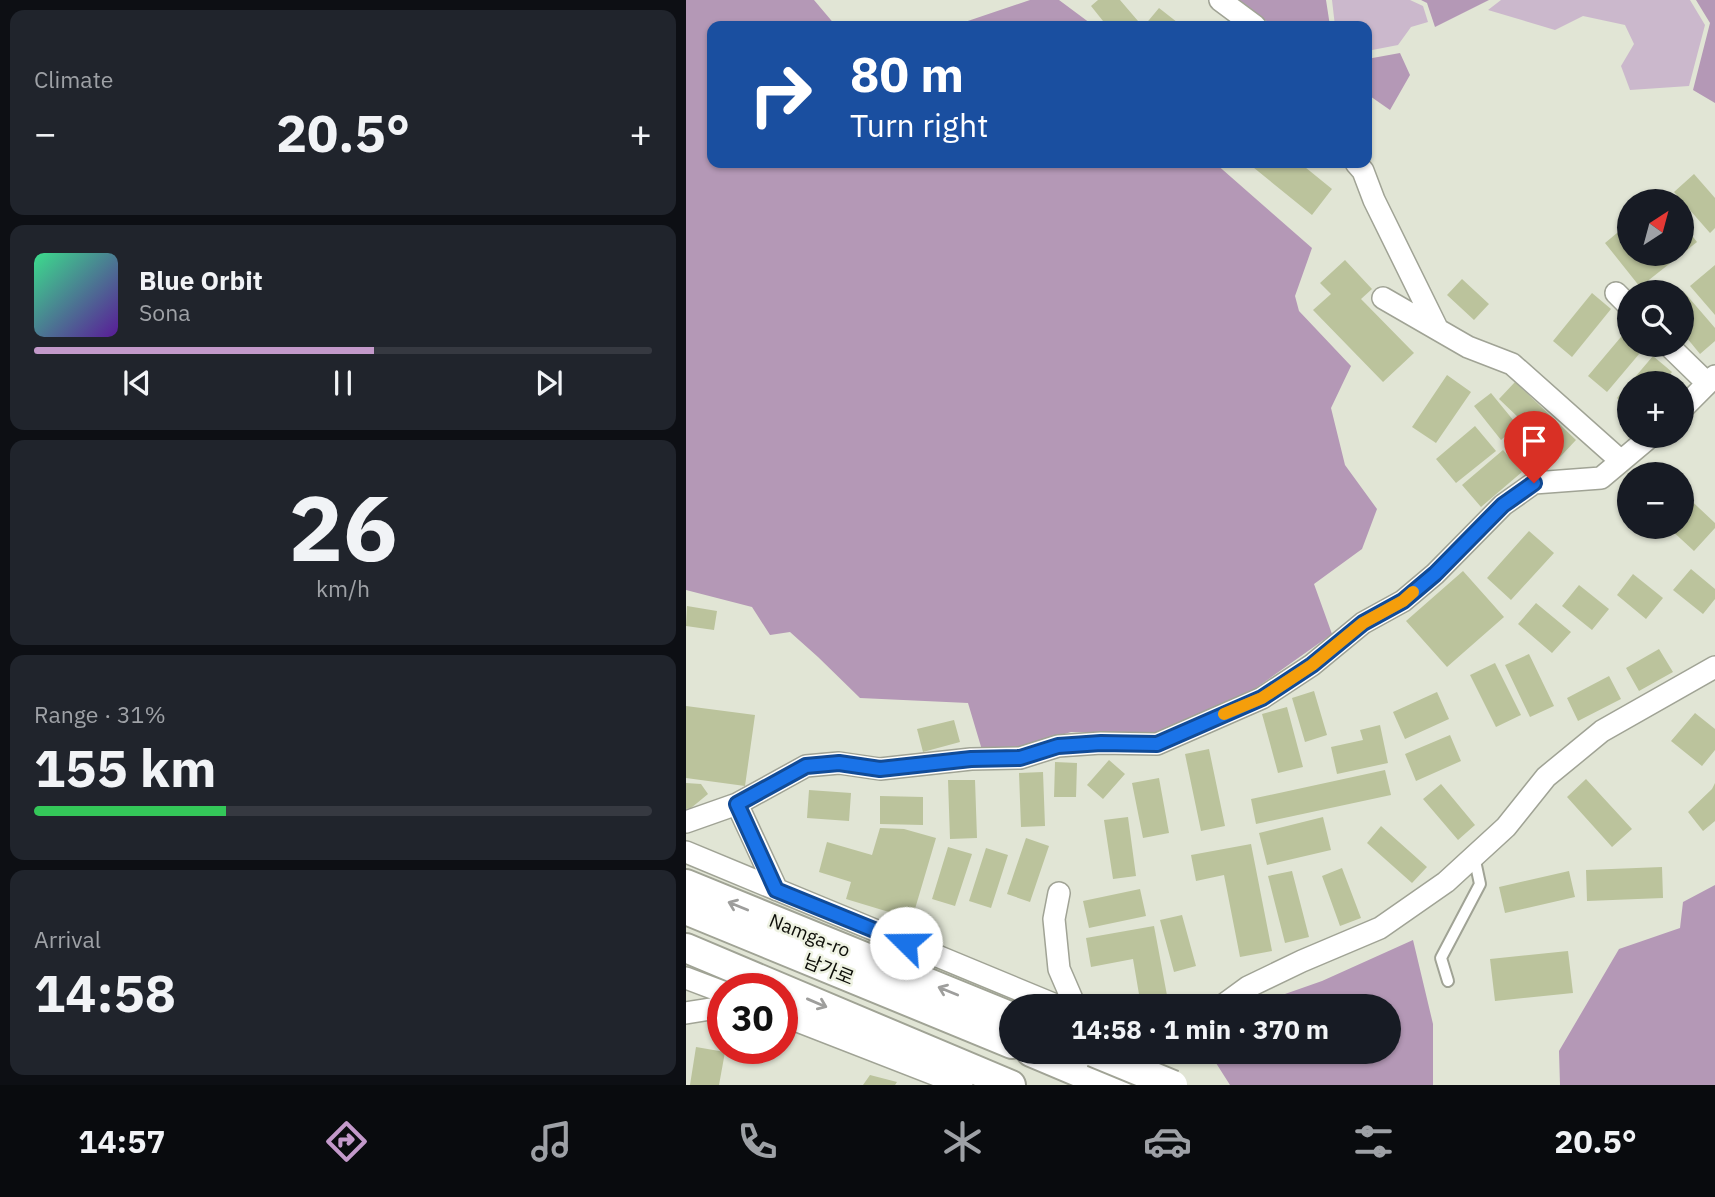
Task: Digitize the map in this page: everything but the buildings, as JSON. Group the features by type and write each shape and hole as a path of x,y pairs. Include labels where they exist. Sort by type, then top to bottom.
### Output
{"main road":[{"name":"Namga-ro","path":"686,884 999,1029"},
{"name":"남가로","path":"686,911 999,1030"},
{"path":"686,948 1012,1085"},
{"path":"1060,1064 1111,1085"},
{"path":"1122,1064 1173,1085"}],"street":[{"path":"1220,0 1248,21"},
{"path":"1360,168 1379,212 1437,328"},
{"path":"1383,298 1468,347 1512,364 1621,461"},
{"path":"1683,357 1711,379 1694,396"},
{"path":"686,822 737,804 806,766 839,763 880,769 971,759 1020,758 1058,746 1101,743 1157,744 1262,698 1312,665 1363,623 1403,601 1435,574 1503,505 1534,483 1601,478 1637,448"},
{"path":"1238,994 1302,961 1380,928 1446,882 1506,827 1546,777 1602,731 1715,667"},
{"path":"737,804 776,890"},
{"path":"686,852 1029,994"},
{"path":"1059,893 1054,919 1059,969 1069,994"},
{"path":"686,978 707,986"},
{"path":"686,1013 707,1010"},
{"path":"798,1021 961,1085"},
{"path":"1111,1085 1142,1064"}],"lane":[{"path":"1448,982 1441,958 1480,884 1474,856"}],"shaded area":[{"path":"686,0 814,0 832,21 707,21 707,168 1221,168 1312,248 1295,296 1299,311 1351,366 1331,408 1345,465 1377,509 1362,549 1314,584 1332,634 1256,688 1153,734 1071,732 1029,745 982,750 968,703 860,698 790,632 770,635 752,607 686,590"},
{"path":"1030,0 1059,0 1087,21 968,21"},
{"path":"1239,0 1326,0 1329,21 1266,21"},
{"path":"1332,0 1410,0 1423,6 1428,22 1411,27 1398,45 1372,50 1372,21 1334,21"},
{"path":"1421,0 1489,0 1435,27 1427,3"},
{"path":"1501,0 1690,0 1705,25 1689,86 1630,90 1621,66 1634,44 1625,25 1583,16 1555,30 1488,10"},
{"path":"1696,0 1715,0 1715,103 1693,90 1710,23"},
{"path":"1400,53 1410,75 1390,110 1372,97 1372,58"},
{"path":"1715,885 1715,1085 1560,1085 1559,1051 1619,949 1680,928 1683,902"},
{"path":"1413,940 1433,1024 1433,1085 1230,1085 1217,1064 1401,1064 1401,994 1285,994 1322,981"}],"slow traffic":[{"path":"1224,714 1262,698 1312,665 1363,623 1403,601 1413,592"}],"route":[{"path":"906,943 776,890 737,804 806,766 839,763 880,769 971,759 1020,758 1058,746 1101,743 1157,744 1262,698 1312,665 1363,623 1403,601 1435,574 1503,505 1534,483"}]}
